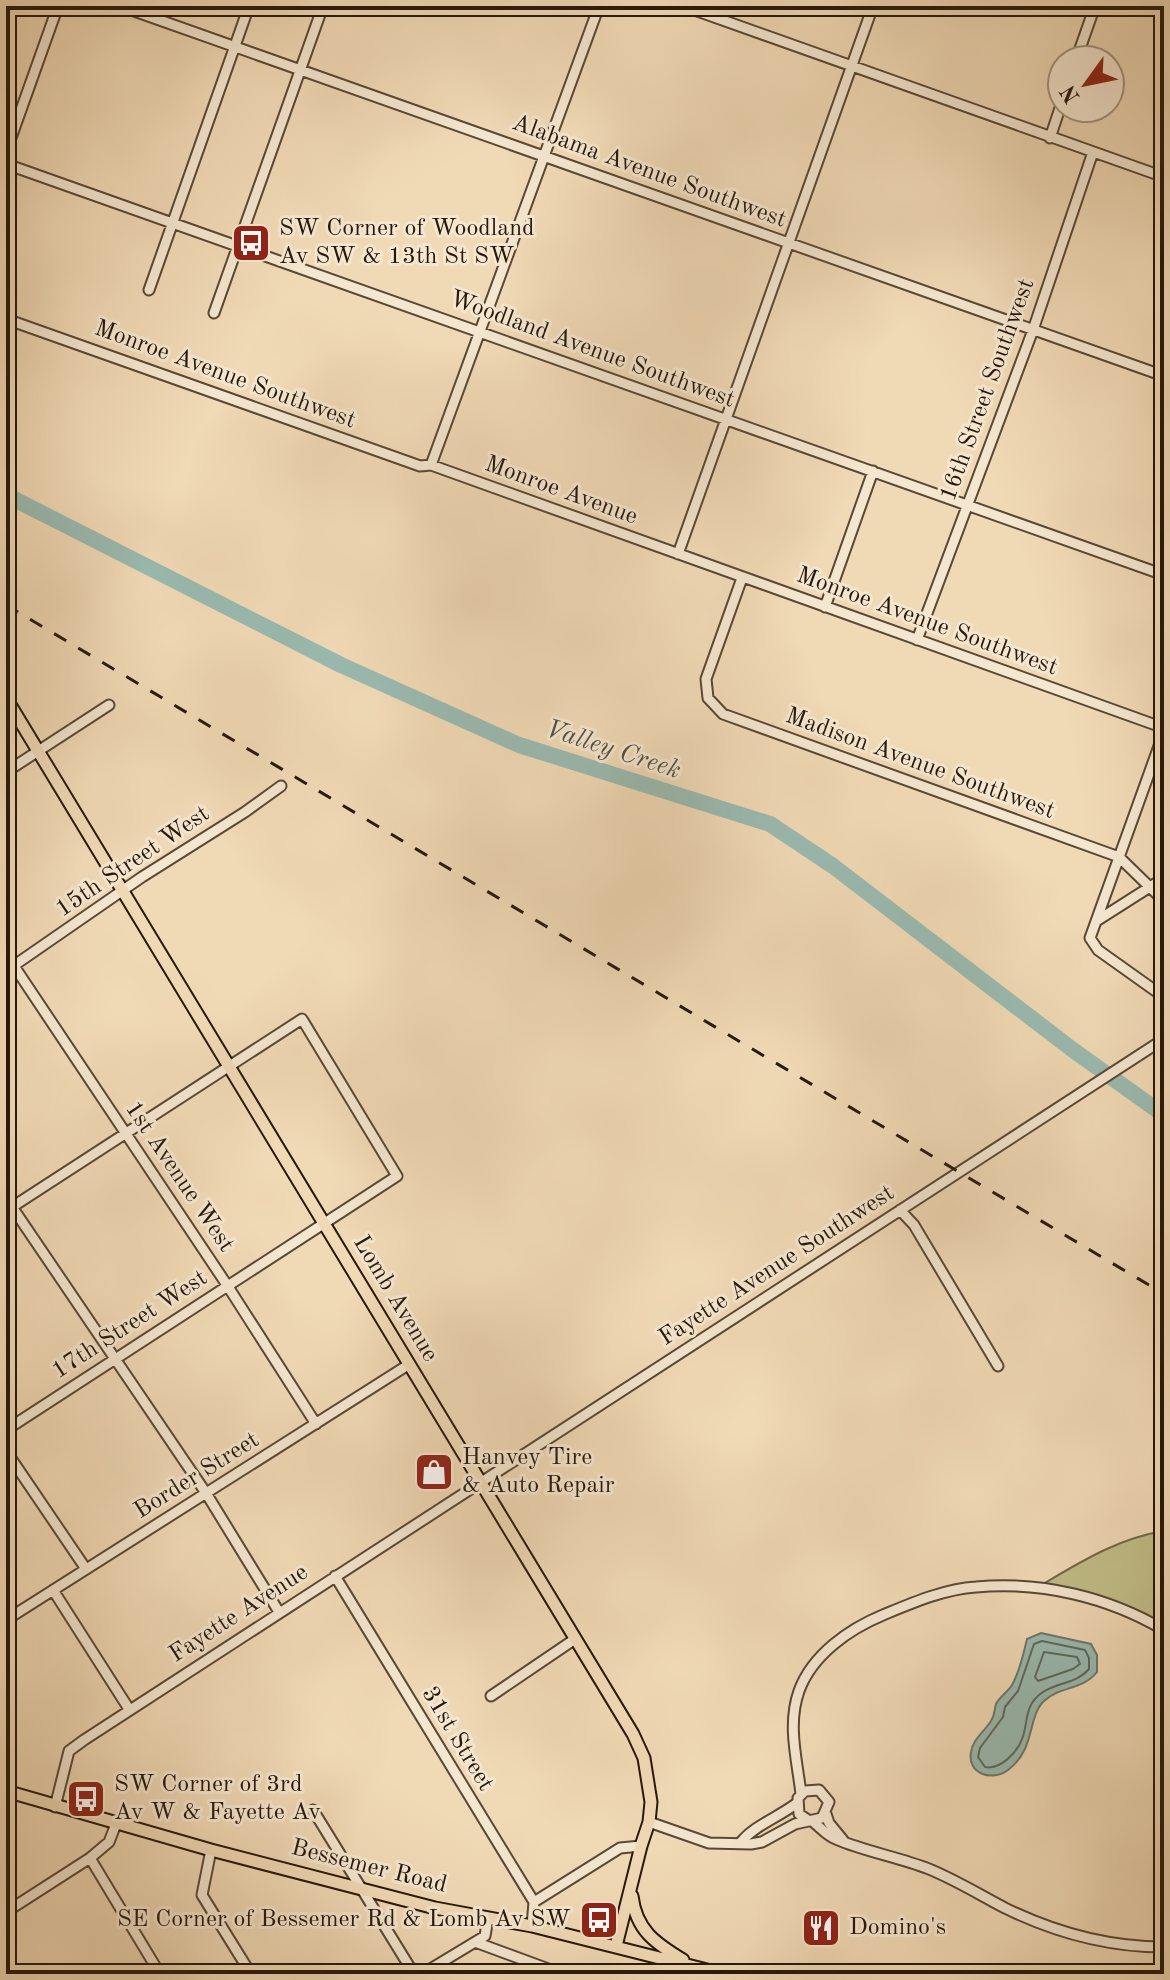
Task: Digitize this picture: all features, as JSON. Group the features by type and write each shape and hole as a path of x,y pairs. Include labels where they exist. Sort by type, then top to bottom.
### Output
{"main road":[{"name":"Lomb Avenue","path":"6,698 633,1734 644,1758 651,1802 649,1822 616,1946"},
{"name":"Bessemer Road","path":"6,1791 211,1850 435,1908 532,1926 723,1974"},
{"path":"631,1885 635,1915 642,1930 656,1944 694,1966"}],"street":[{"path":"6,152 58,6"},
{"name":"Alabama Avenue Southwest","path":"120,6 1164,376"},
{"path":"149,290 249,6"},
{"path":"214,313 323,6"},
{"path":"431,465 599,6"},
{"path":"683,6 1164,177"},
{"path":"678,554 873,6"},
{"path":"1082,44 1095,6"},
{"path":"1050,138 1055,124"},
{"name":"16th Street Southwest","path":"917,640 1033,330 1093,152"},
{"name":"Woodland Avenue Southwest","path":"6,164 1164,575"},
{"name":"Monroe Avenue Southwest","path":"6,319 420,466 431,465"},
{"name":"Monroe Avenue","path":"431,465 678,554"},
{"path":"825,607 873,471"},
{"name":"Monroe Avenue Southwest","path":"678,554 1164,730"},
{"name":"Madison Avenue Southwest","path":"742,578 706,679 705,688 711,702 723,714 1119,857"},
{"path":"6,772 109,705"},
{"path":"1164,730 1098,920 1090,935 1092,944 1164,997"},
{"name":"15th Street West","path":"10,968 281,786"},
{"path":"1119,857 1158,895"},
{"path":"1098,920 1164,878"},
{"name":"1st Avenue West","path":"6,954 10,968 227,1285 316,1424"},
{"name":"17th Street West","path":"6,1430 397,1176 302,1019 228,1065"},
{"name":"Fayette Avenue Southwest","path":"480,1482 1164,1039"},
{"path":"9,1209 228,1065"},
{"path":"6,1198 9,1209 206,1493 279,1612"},
{"path":"900,1210 914,1225 998,1366"},
{"name":"Border Street","path":"6,1620 408,1365"},
{"path":"6,1451 86,1569"},
{"name":"Fayette Avenue","path":"55,1807 69,1751 480,1482"},
{"name":"31st Street","path":"335,1576 534,1902"},
{"path":"1164,1630 1100,1601 1058,1590 1016,1586 973,1587 918,1600 870,1621 839,1640 812,1668 800,1689 792,1720 799,1814 833,1838 957,1880 1008,1909 1052,1928 1097,1940 1164,1947"},
{"path":"53,1590 129,1709"},
{"path":"491,1696 575,1639"},
{"path":"796,1755 813,1789 828,1799 826,1814 829,1823 845,1842"},
{"path":"741,1842 750,1831 780,1817 813,1789"},
{"path":"313,1810 414,1974"},
{"path":"649,1822 709,1843 751,1844 826,1814"},
{"path":"6,1912 90,1858 109,1842 116,1824"},
{"path":"532,1926 534,1902 620,1848 641,1846"},
{"path":"211,1850 202,1895 251,1974"},
{"path":"90,1858 160,1974"},
{"path":"422,1974 485,1936 488,1918"},
{"path":"475,1942 562,1974"}],"shaded area":[{"path":"1164,1531 1164,1625 1106,1599 1043,1584 1116,1545"}],"water":[{"path":"1041,1633 1091,1644 1097,1655 1097,1672 1085,1682 1044,1701 1035,1716 1023,1753 1008,1770 1002,1774 982,1774 973,1766 972,1747 992,1719 997,1701 1015,1680 1027,1639"}],"waterway":[{"name":"Valley Creek","path":"6,495 341,665 519,745 770,824 833,866 1073,1050 1164,1115"}],"railway":[{"path":"6,605 1164,1294"}],"place":[{"name":"SW Corner of Woodland Av SW & 13th St SW","path":"251,243"},
{"name":"Hanvey Tire & Auto Repair","path":"434,1472"},
{"name":"SW Corner of 3rd Av W & Fayette Av","path":"86,1799"},
{"name":"SE Corner of Bessemer Rd & Lomb Av SW","path":"599,1920"},
{"name":"Domino's","path":"821,1928"}]}
